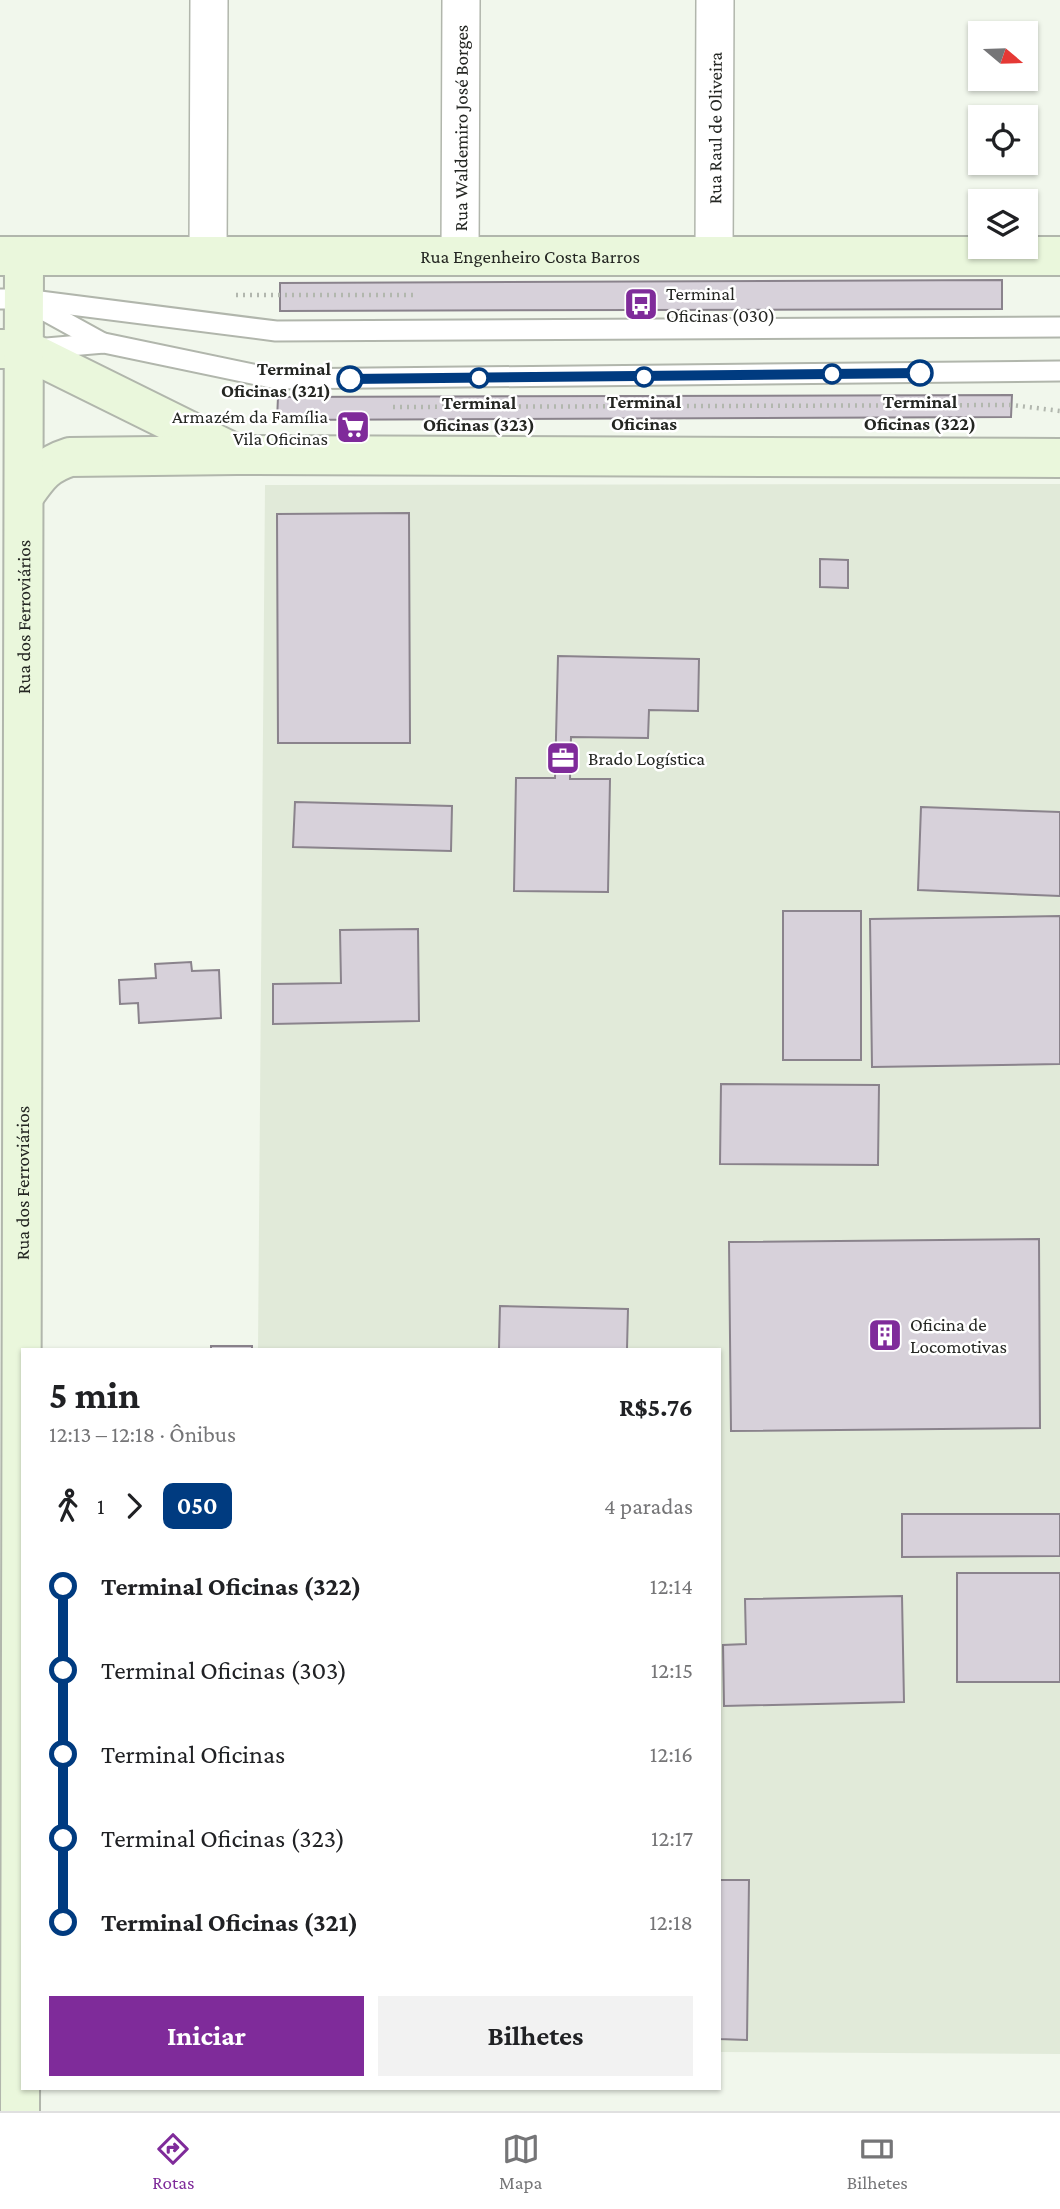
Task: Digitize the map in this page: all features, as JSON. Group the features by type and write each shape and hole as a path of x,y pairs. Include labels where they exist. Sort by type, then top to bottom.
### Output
{"street":[{"path":"208,256 209,0"},
{"name":"Rua Waldemiro José Borges","path":"460,256 461,0"},
{"name":"Rua Raul de Oliveira","path":"714,256 715,0"},
{"name":"Rua Engenheiro Costa Barros","path":"12,256 1057,257"},
{"name":"Rua dos Ferroviários","path":"12,256 12,349 24,496 12,911 22,1348"},
{"path":"12,349 237,455"},
{"path":"24,496 40,473 53,463 70,457 237,455 1060,458"},
{"name":"Rua dos Ferroviários","path":"20,2111 11,1511 21,1372"}],"lane":[{"path":"12,299 276,331 1060,327"},
{"path":"12,299 104,343 276,379 1060,372"},
{"path":"12,349 104,343"}],"path":[{"path":"232,295 280,296"},
{"path":"389,407 1012,405 1060,411"}],"shaded area":[{"path":"1060,484 1060,2054 721,2052 721,1348 258,1348 265,485"}],"building":[{"path":"1002,280 1002,309 280,311 280,283"},
{"name":"Terminal Oficinas","path":"1012,395 1011,417 277,420 278,397"},
{"path":"409,513 410,743 278,743 277,514"},
{"path":"820,559 848,560 848,588 820,587"},
{"name":"Brado Logística","path":"558,656 699,659 698,711 649,710 648,738 571,737 570,779 610,779 608,892 514,891 516,778 555,778"},
{"path":"295,802 452,806 451,851 293,847"},
{"path":"921,807 1060,812 1060,896 918,890"},
{"path":"783,911 861,911 861,1060 783,1060"},
{"path":"1060,916 1060,1064 872,1067 870,919"},
{"path":"418,929 419,1021 273,1024 273,984 341,983 340,930"},
{"path":"191,962 192,971 219,970 221,1018 139,1023 138,1003 120,1004 119,980 156,978 155,964"},
{"path":"721,1084 879,1085 878,1165 720,1164"},
{"name":"Oficina de Locomotivas","path":"1039,1239 1040,1428 731,1431 729,1242"},
{"path":"500,1306 628,1309 627,1348 499,1348"},
{"path":"211,1346 252,1346 252,1348"},
{"path":"902,1514 1060,1514 1060,1556 902,1557"},
{"path":"957,1573 1060,1573 1060,1682 957,1682"},
{"path":"902,1596 904,1702 724,1706 723,1645 746,1644 745,1599"},
{"path":"721,1880 749,1880 747,2040 721,2039"}],"bus line":[{"name":"050","path":"350,379 920,373"}],"place":[{"name":"Terminal Oficinas (030)","path":"641,304"},
{"name":"Terminal Oficinas (322)","path":"920,373"},
{"name":"Terminal Oficinas","path":"644,377"},
{"name":"Terminal Oficinas (323)","path":"479,378"},
{"name":"Terminal Oficinas (321)","path":"350,379"},
{"name":"Armazém da Família Vila Oficinas","path":"353,427"},
{"name":"Brado Logística","path":"563,758"},
{"name":"Oficina de Locomotivas","path":"885,1335"}]}
